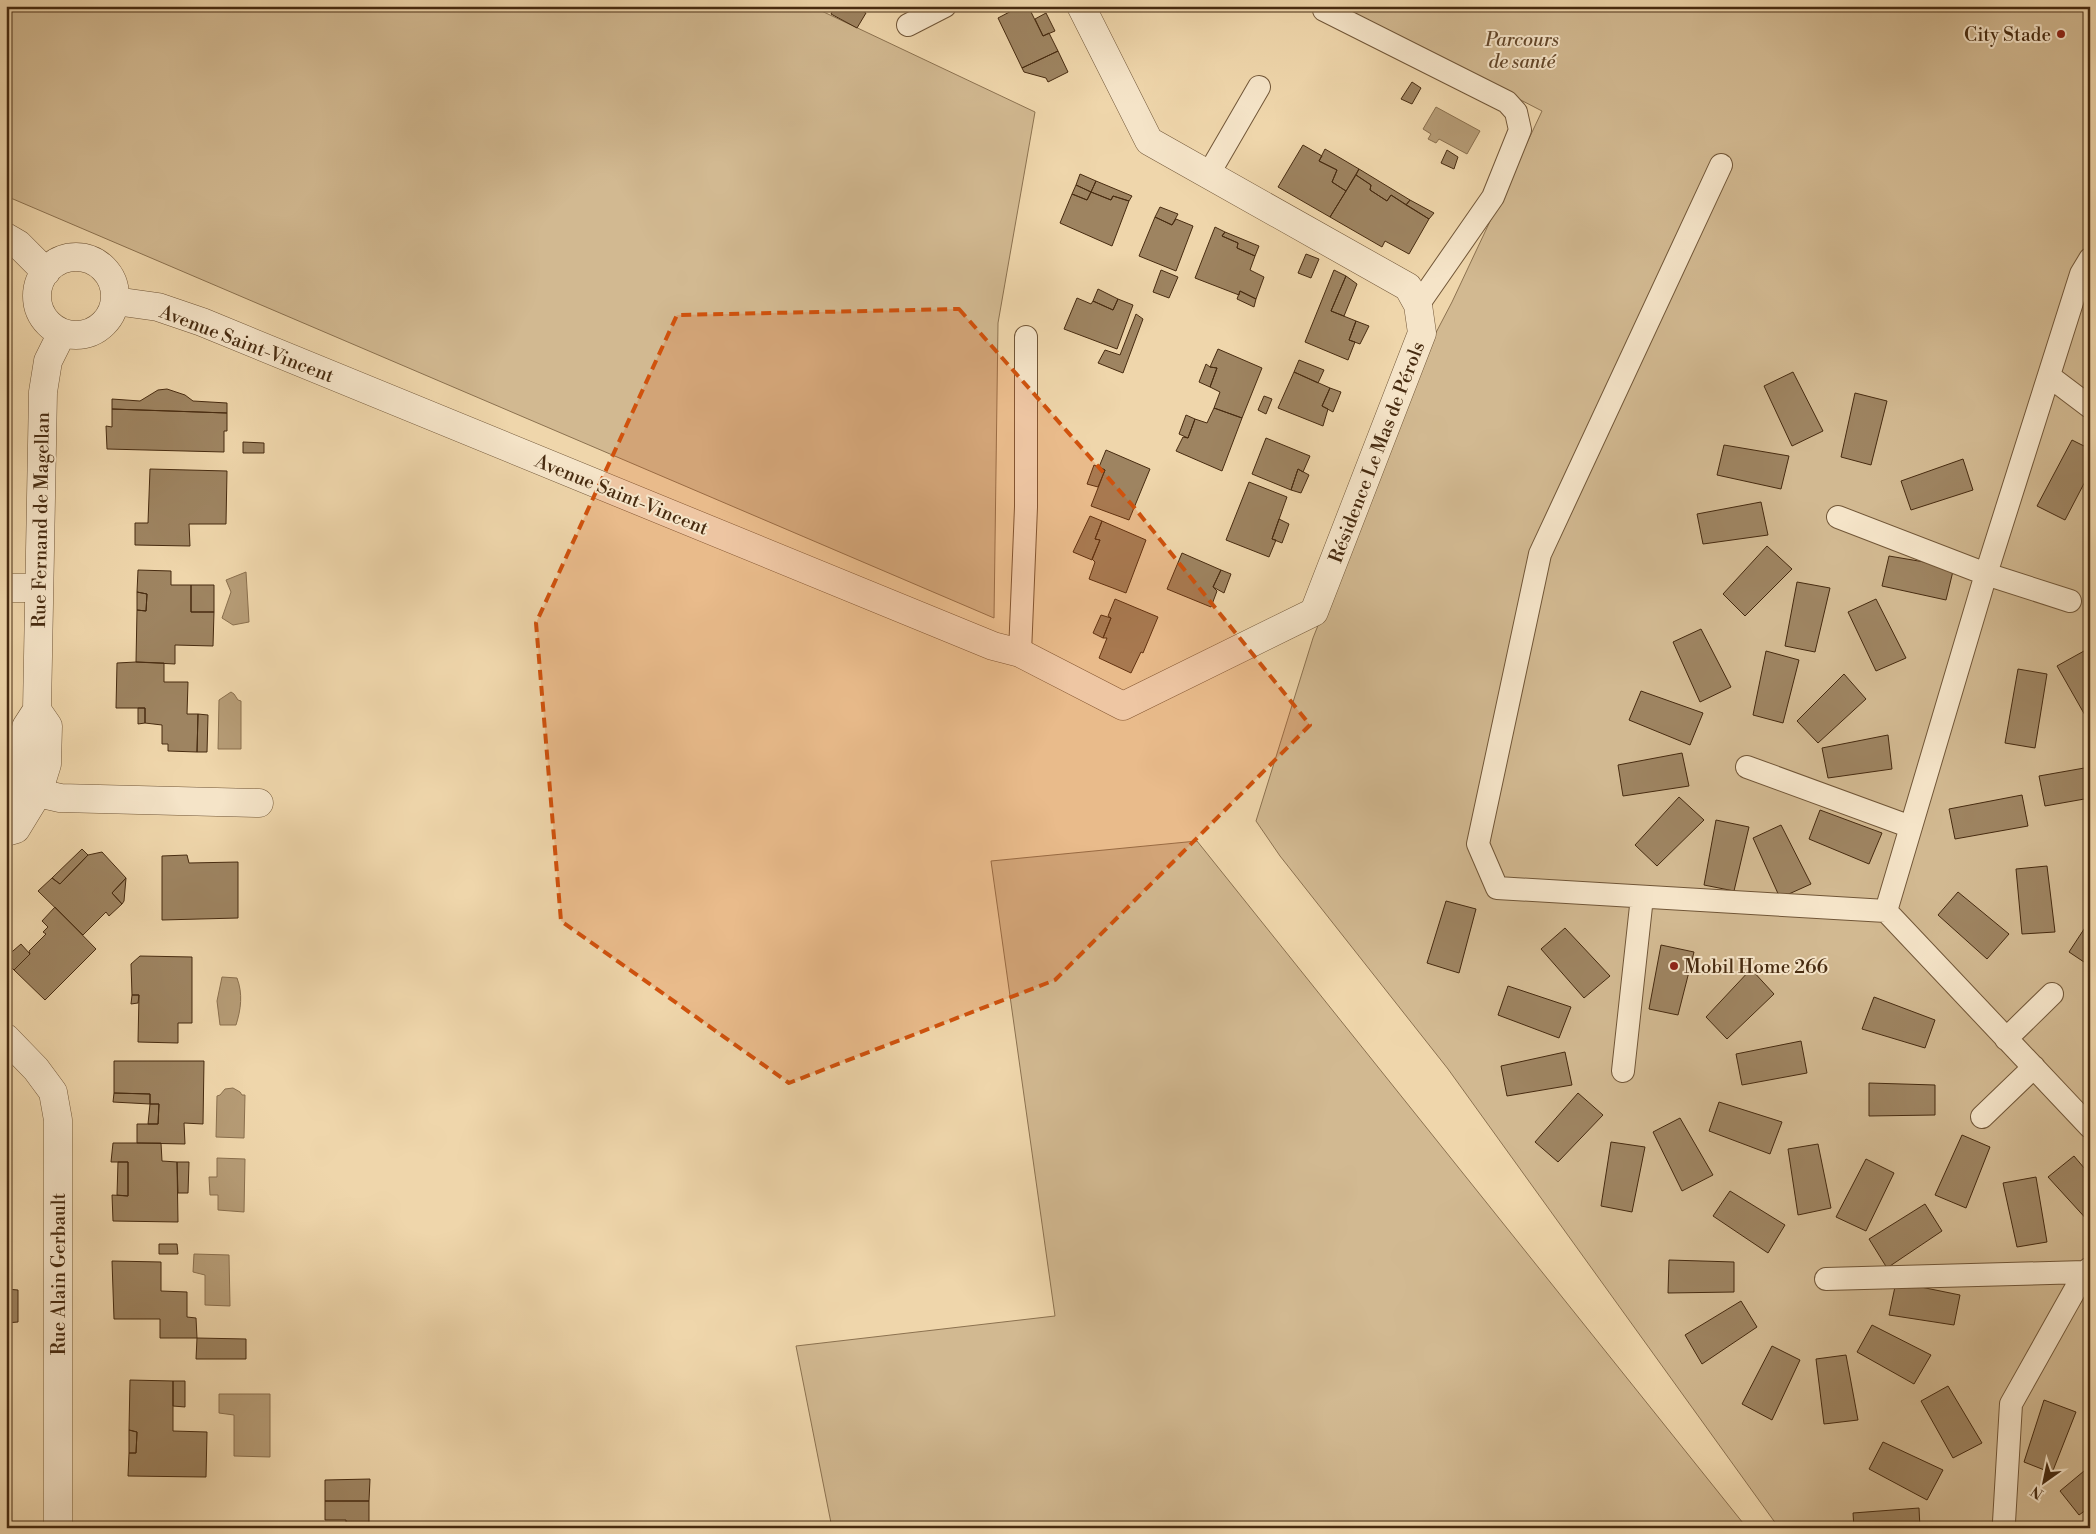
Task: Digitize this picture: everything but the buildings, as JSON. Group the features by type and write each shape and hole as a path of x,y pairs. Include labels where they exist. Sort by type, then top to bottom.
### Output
{"street":[{"name":"Résidence Le Mas de Pérols","path":"1081,6 1149,141 1408,287 1418,305 1422,333 1314,612 1123,706"},
{"path":"6,237 18,244 46,272"},
{"path":"66,258 79,258 91,260 102,267 110,277 114,289 114,302 111,313 96,330 85,335 62,333 43,318 38,307 37,295 40,282 55,263 66,258"},
{"name":"Avenue Saint-Vincent","path":"114,302 158,307 202,322 993,646 1020,653 1123,706"},
{"name":"Rue Fernand de Magellan","path":"6,832 16,829 20,795 47,764 48,726 37,710 43,392 48,361 62,333"},
{"path":"6,588 38,588"},
{"path":"20,795 88,800 259,803"},
{"name":"Rue Alain Gerbault","path":"6,1038 36,1069 53,1092 58,1120 58,1528"}],"lane":[{"path":"908,25 945,6"},
{"path":"1324,10 1507,102 1516,112 1520,130 1493,197 1418,305"},
{"path":"1208,175 1259,87"},
{"path":"1722,165 1540,554 1478,844 1497,888 1886,911 2090,1127"},
{"path":"1886,911 1986,574 2081,274 2090,259"},
{"path":"1020,653 1026,507 1026,337"},
{"path":"2049,376 2090,406"},
{"path":"1838,517 1986,574 2070,601"},
{"path":"1747,767 1911,828"},
{"path":"1623,1071 1642,897"},
{"path":"2006,1038 2052,994"},
{"path":"1982,1117 2034,1067"},
{"path":"1826,1279 2087,1270"},
{"path":"2004,1522 2011,1404 2087,1270"}],"highlighted area":[{"path":"959,309 1133,506 1310,725 1055,980 789,1083 561,921 536,623 677,315"}],"green space":[{"path":"6,6 811,6 1035,112 998,323 994,618 6,196"},
{"name":"Parcours de santé","path":"1339,6 2090,6 2090,1528 1779,1528 1448,1069 1280,856 1256,821 1313,638 1430,344 1452,302 1542,111"},
{"path":"1197,841 1747,1528 832,1528 796,1346 1055,1316 991,861"}],"shaded area":[{"path":"1436,107 1480,131 1467,154 1439,139 1436,143 1428,139 1431,134 1423,129"},
{"path":"246,572 249,622 233,625 222,618 231,592 226,580"},
{"path":"231,692 241,701 241,749 218,749 219,700"},
{"path":"222,977 237,978 239,984 241,1002 236,1025 220,1025 217,1001"},
{"path":"233,1088 242,1095 245,1095 244,1138 216,1137 217,1096 225,1089"},
{"path":"217,1158 245,1159 244,1212 218,1210 218,1195 210,1195 209,1177 217,1177"},
{"path":"194,1254 229,1255 230,1306 205,1305 205,1275 193,1272"},
{"path":"219,1394 270,1394 270,1457 234,1456 234,1415 219,1413"}],"place":[{"name":"City Stade","path":"2061,34"},
{"name":"Mobil Home 266","path":"1674,966"}]}
